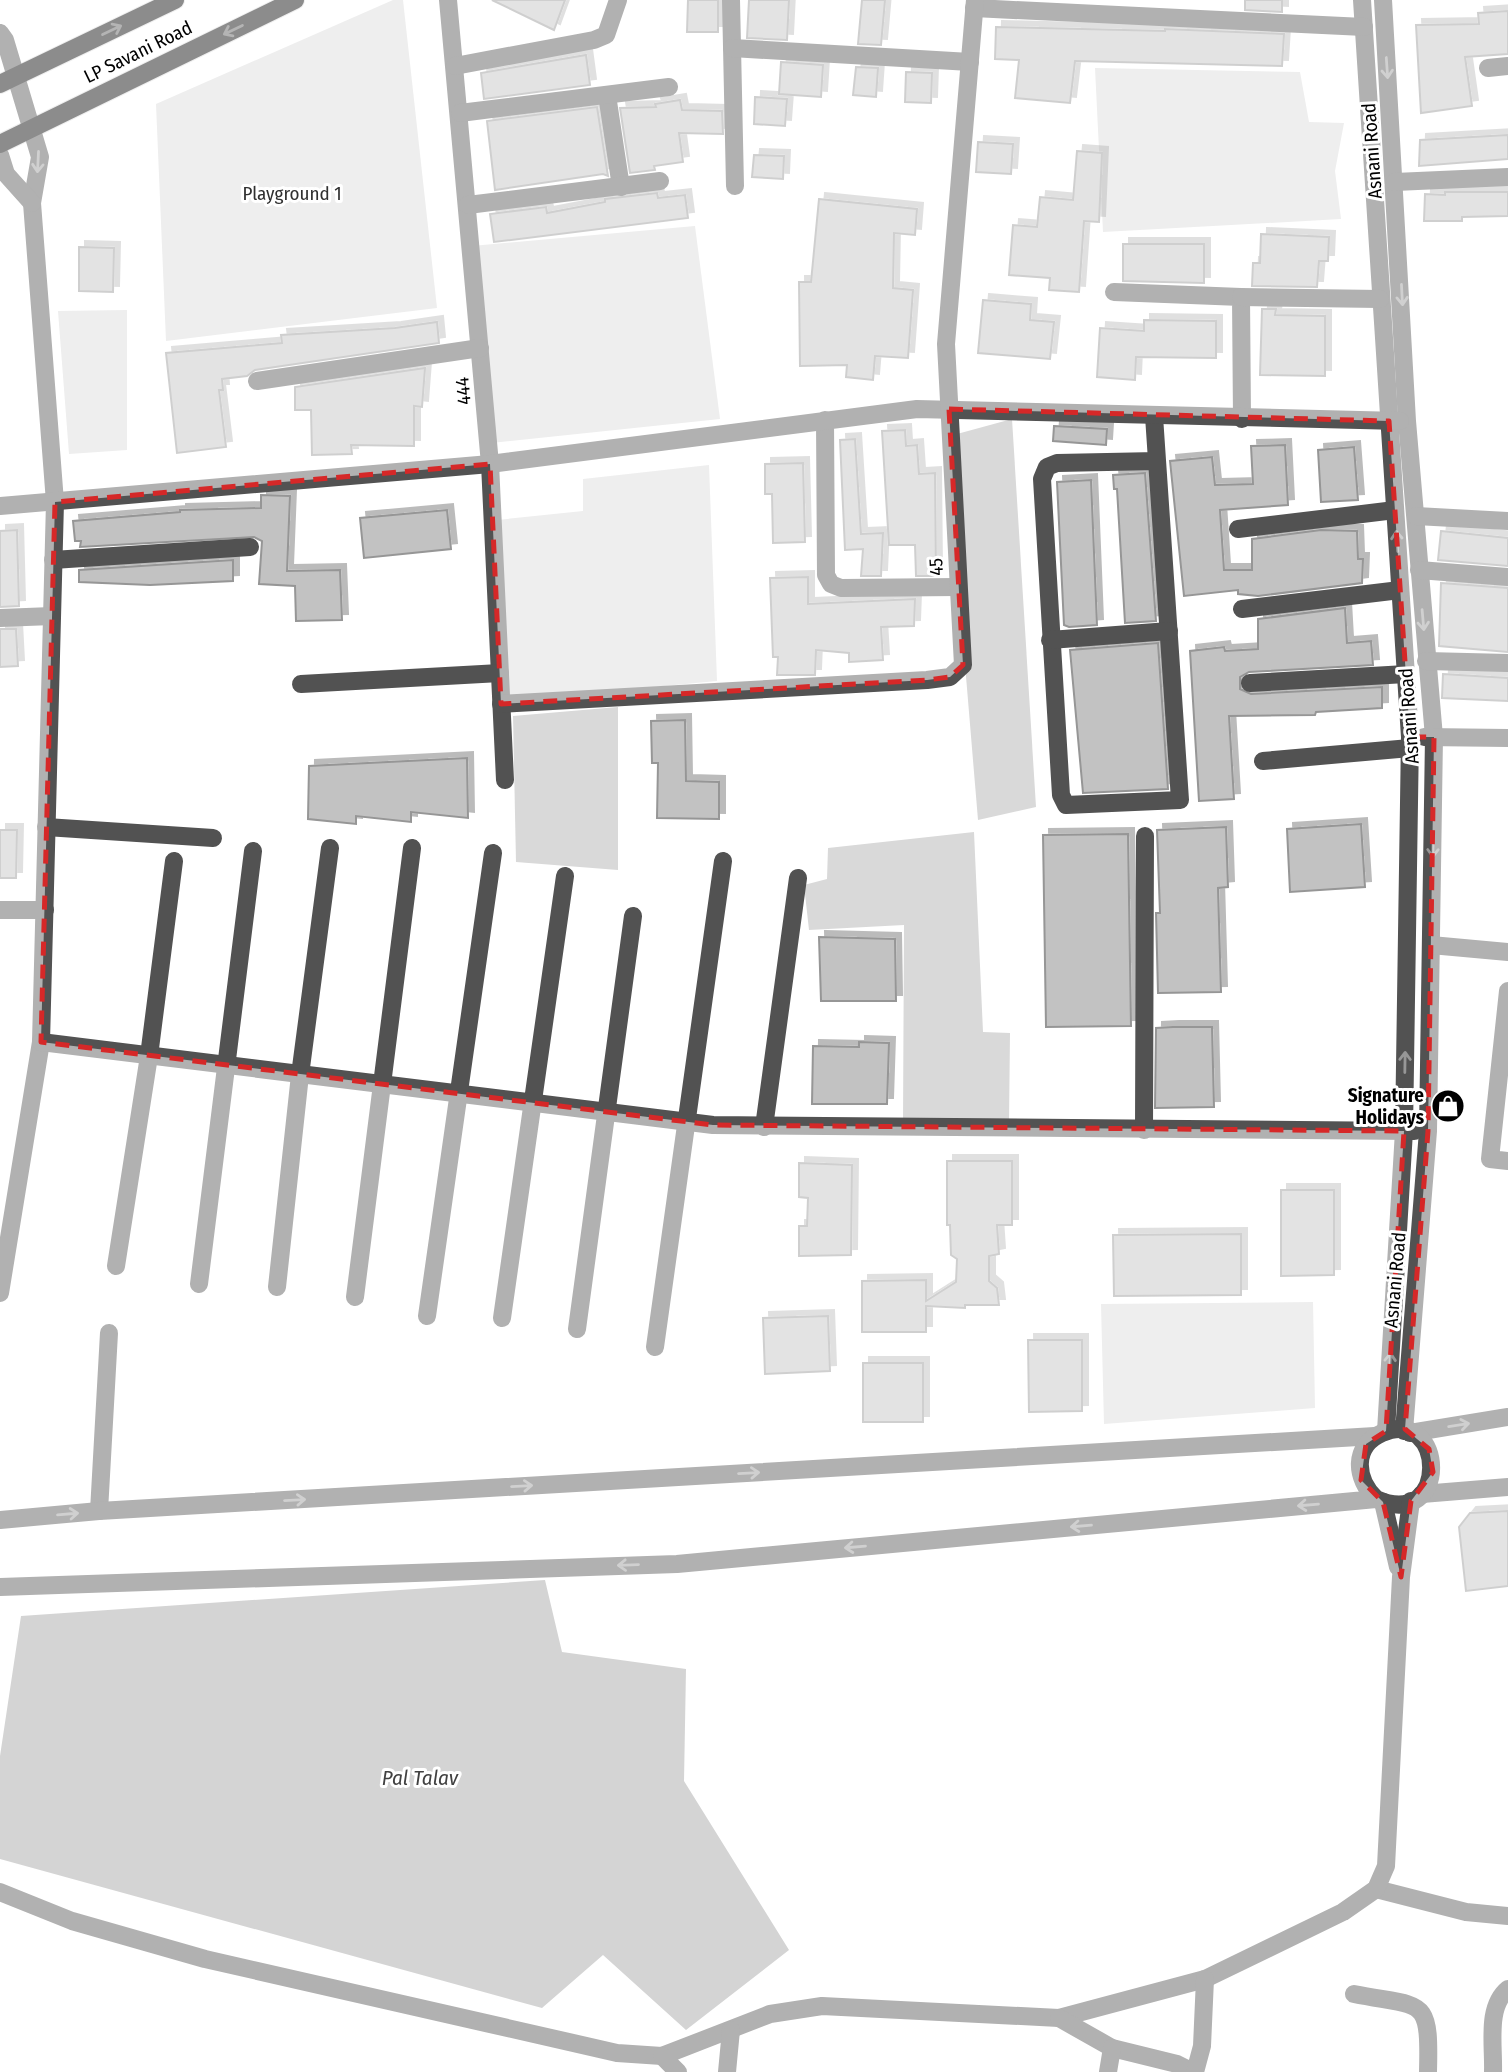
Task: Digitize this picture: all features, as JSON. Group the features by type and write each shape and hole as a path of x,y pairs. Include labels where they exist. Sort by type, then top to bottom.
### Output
{"main road":[{"name":"LP Savani Road","path":"0,144 295,0"},
{"name":"LP Savani Road","path":"8,80 170,1"}],"street":[{"name":"444","path":"448,0 490,464 505,780"},
{"path":"455,66 594,40 606,35 618,0"},
{"path":"731,0 735,186"},
{"name":"Asnani Road","path":"1362,0 1410,742 1404,1131 1394,1433"},
{"name":"Asnani Road","path":"1383,0 1407,421 1434,737 1428,1131 1394,1433"},
{"path":"975,4 1364,27"},
{"name":"45","path":"501,704 950,677 963,665 946,344 975,4"},
{"path":"0,33 8,80 32,127 40,157 32,203 55,502 41,1042 0,1293"},
{"path":"732,48 970,62"},
{"path":"1488,68 1508,66"},
{"path":"460,113 669,87"},
{"path":"607,94 621,187"},
{"path":"0,155 6,174 32,203"},
{"path":"1395,182 1508,177"},
{"path":"468,205 660,181"},
{"path":"1114,292 1380,299"},
{"path":"1241,297 1242,419"},
{"path":"257,381 480,348"},
{"path":"0,506 490,464 917,409 1407,421"},
{"path":"1154,416 1180,800 1066,805 1060,795 1042,480 1047,467 1057,463 1157,461"},
{"path":"825,420 826,575 831,584 841,588 958,587"},
{"path":"1238,529 1395,510"},
{"path":"1416,516 1508,521"},
{"path":"53,560 250,547"},
{"path":"1419,570 1508,577"},
{"path":"1242,609 1400,590"},
{"path":"0,618 52,616"},
{"path":"1050,640 1169,631"},
{"path":"1426,661 1508,663"},
{"path":"301,684 500,673"},
{"path":"1250,682 1406,674"},
{"path":"1263,761 1434,737 1508,738"},
{"path":"46,827 212,838"},
{"path":"1144,1130 1145,836"},
{"path":"277,1287 300,1075 330,848"},
{"path":"355,1297 412,848"},
{"path":"199,1284 253,851"},
{"path":"427,1316 493,853"},
{"path":"116,1266 149,1056 174,861"},
{"path":"655,1348 723,861"},
{"path":"502,1318 565,876"},
{"path":"764,1127 798,878"},
{"path":"0,910 45,910"},
{"path":"577,1328 604,1112 633,916"},
{"path":"1431,946 1508,952"},
{"path":"1508,990 1490,1159 1508,1161"},
{"path":"41,1042 687,1122 764,1127 1428,1131"},
{"path":"99,1511 109,1333"},
{"path":"0,1520 99,1511 1394,1433 1508,1417"},
{"path":"0,1892 72,1921 205,1959 584,2048 662,2056 770,2014 822,2006 1059,2018 1205,1979 1343,1912 1376,1889 1386,1866 1401,1577 1417,1498 1429,1485 1433,1460 1429,1449 1394,1433 1366,1444 1359,1468 1367,1491 1379,1500 1401,1577"},
{"path":"0,1587 677,1564 1379,1500 1400,1504 1417,1498 1508,1488"},
{"path":"1376,1889 1466,1912 1508,1916"},
{"path":"1059,2018 1112,2048 1177,2064 1194,2072 1202,2046 1205,1979"},
{"path":"1493,2072 1494,2013 1498,1998 1508,1989"},
{"path":"1354,1994 1415,2006 1424,2013 1429,2025 1428,2072"},
{"path":"727,2072 731,2030"},
{"path":"1108,2072 1112,2048"},
{"path":"662,2056 678,2072"}],"highlighted area":[{"path":"949,409 1389,421 1410,737 1434,737 1428,1131 1405,1429 1429,1449 1433,1472 1411,1501 1401,1577 1383,1502 1361,1480 1366,1444 1386,1431 1404,1131 713,1125 41,1042 55,502 490,464 501,704 927,680 950,677 963,665"}],"green space":[{"name":"Playground 1","path":"393,0 403,0 437,308 166,341 156,104"},
{"path":"1095,68 1300,72 1309,122 1344,123 1335,171 1341,219 1103,232"},
{"path":"695,226 720,419 491,443 472,246"},
{"path":"127,310 127,450 69,454 58,311"},
{"path":"1012,419 1036,807 978,820 946,437"},
{"path":"709,465 717,681 506,701 497,520 583,511 583,479"},
{"path":"618,707 618,870 516,862 513,716"},
{"path":"974,832 983,1032 1010,1033 1009,1123 903,1124 904,925 809,930 804,885 827,879 828,848"},
{"path":"1313,1302 1315,1408 1104,1424 1101,1304"}],"water":[{"name":"Pal Talav","path":"545,1580 562,1652 686,1669 684,1781 789,1950 686,2030 603,1955 542,2008 0,1859 0,1756 21,1616"}],"building":[{"path":"492,0 565,0 554,30"},
{"path":"688,0 718,0 718,32 687,32"},
{"path":"749,0 789,0 787,40 747,38"},
{"path":"862,0 885,0 881,45 858,44"},
{"path":"1245,0 1282,0 1282,12 1245,10"},
{"path":"1508,11 1508,54 1465,57 1472,106 1421,113 1416,25 1479,24 1478,13"},
{"path":"996,27 1165,29 1284,34 1282,66 1075,61 1070,103 1015,98 1019,60 995,59"},
{"path":"586,55 590,85 484,99 481,73"},
{"path":"781,62 823,65 821,97 779,94"},
{"path":"856,67 878,68 876,97 853,95"},
{"path":"906,72 932,73 931,103 905,102"},
{"path":"755,97 787,99 785,126 754,124"},
{"path":"680,100 682,110 722,111 723,134 679,133 683,162 654,166 655,170 630,173 620,108 656,107 655,104"},
{"path":"597,107 608,176 603,174 495,190 487,121"},
{"path":"1508,135 1508,159 1419,166 1420,140"},
{"path":"978,142 1013,144 1011,174 976,172"},
{"path":"1077,151 1102,153 1099,222 1084,221 1079,292 1049,290 1050,278 1009,275 1013,225 1037,227 1040,197 1073,200"},
{"path":"754,155 784,156 783,179 752,177"},
{"path":"1445,192 1508,192 1508,216 1462,217 1462,221 1424,221 1425,194 1445,195"},
{"path":"657,193 658,198 685,195 688,218 494,242 490,214 546,207 547,213 605,202 605,199"},
{"path":"819,199 917,209 915,235 894,233 893,288 913,290 908,358 875,356 873,380 846,377 847,365 800,366 799,282 811,282"},
{"path":"1261,234 1329,237 1328,261 1319,261 1317,287 1252,286 1253,263 1260,263"},
{"path":"1123,244 1204,244 1204,283 1123,281"},
{"path":"79,247 114,248 113,292 79,291"},
{"path":"983,300 1031,304 1030,320 1054,322 1050,359 978,353"},
{"path":"1262,309 1276,309 1275,315 1325,316 1325,376 1260,375"},
{"path":"1144,320 1216,321 1216,358 1136,357 1135,380 1097,377 1100,328 1144,331"},
{"path":"437,322 439,343 255,370 247,376 222,379 223,390 219,390 226,447 177,453 166,353 282,343 281,335 395,328"},
{"path":"425,368 422,407 414,406 414,446 351,445 352,454 312,455 311,410 295,410 295,387"},
{"path":"1054,426 1107,429 1106,445 1053,441"},
{"path":"905,430 906,446 917,445 919,474 935,473 936,576 916,576 915,545 889,545 882,431"},
{"path":"855,439 861,534 883,533 881,576 861,576 863,549 845,550 840,440"},
{"path":"1285,445 1288,505 1220,510 1224,570 1252,570 1252,539 1321,530 1357,531 1358,559 1363,559 1362,583 1258,596 1238,594 1238,590 1184,596 1170,461 1212,457 1215,485 1253,484 1251,446"},
{"path":"1354,447 1358,500 1321,502 1318,450"},
{"path":"803,463 805,542 773,543 772,494 765,494 765,464"},
{"path":"1145,473 1156,621 1125,623 1117,489 1114,489 1113,475"},
{"path":"1091,480 1097,625 1069,627 1064,625 1057,482"},
{"path":"261,495 290,496 287,571 340,570 342,620 296,621 295,586 259,584 262,541 254,537 80,547 81,541 75,541 73,521 180,510 261,508"},
{"path":"447,510 451,549 364,558 360,518"},
{"path":"17,530 19,606 0,607 0,531"},
{"path":"1441,531 1508,538 1508,566 1438,560"},
{"path":"233,560 233,581 150,585 79,582 79,570"},
{"path":"808,577 808,604 915,599 914,626 881,627 883,660 849,662 849,653 816,650 815,675 777,675 778,657 773,657 770,578"},
{"path":"1441,583 1508,588 1508,652 1439,646"},
{"path":"1345,608 1347,643 1371,641 1373,665 1249,672 1240,677 1240,689 1251,694 1382,687 1382,708 1316,712 1315,715 1229,716 1234,799 1199,801 1190,651 1224,647 1225,651 1258,649 1258,619"},
{"path":"0,629 16,629 18,666 0,667"},
{"path":"1158,643 1168,789 1083,793 1070,650"},
{"path":"1443,674 1508,678 1508,701 1442,698"},
{"path":"685,720 686,781 719,782 719,819 657,818 658,763 652,763 651,721"},
{"path":"467,758 468,818 411,812 411,822 356,816 356,824 308,819 309,766"},
{"path":"1361,824 1365,887 1290,892 1287,829"},
{"path":"1226,827 1228,887 1218,888 1221,992 1158,993 1156,913 1160,913 1157,830"},
{"path":"0,830 17,830 16,878 0,878"},
{"path":"1128,834 1131,1026 1046,1027 1043,835"},
{"path":"819,937 895,939 896,1001 821,1001"},
{"path":"1212,1027 1214,1107 1155,1108 1156,1028"},
{"path":"859,1042 889,1043 887,1104 812,1104 813,1046 859,1047"},
{"path":"947,1161 1012,1161 1012,1225 997,1225 999,1254 989,1256 989,1281 997,1288 999,1305 965,1305 965,1308 926,1306 926,1332 862,1332 862,1281 926,1280 926,1301 956,1282 957,1259 951,1255 950,1225 947,1225"},
{"path":"799,1163 852,1165 851,1255 799,1256 799,1226 807,1226 808,1198 799,1197"},
{"path":"1281,1190 1334,1190 1334,1275 1281,1276"},
{"path":"1241,1234 1241,1295 1114,1296 1113,1235"},
{"path":"828,1316 830,1371 765,1374 763,1318"},
{"path":"1028,1340 1082,1340 1082,1411 1029,1412"},
{"path":"863,1363 923,1363 923,1422 863,1422"},
{"path":"1508,1511 1508,1586 1466,1591 1459,1527 1470,1513"}],"place":[{"name":"Signature Holidays","path":"1448,1106"}]}
